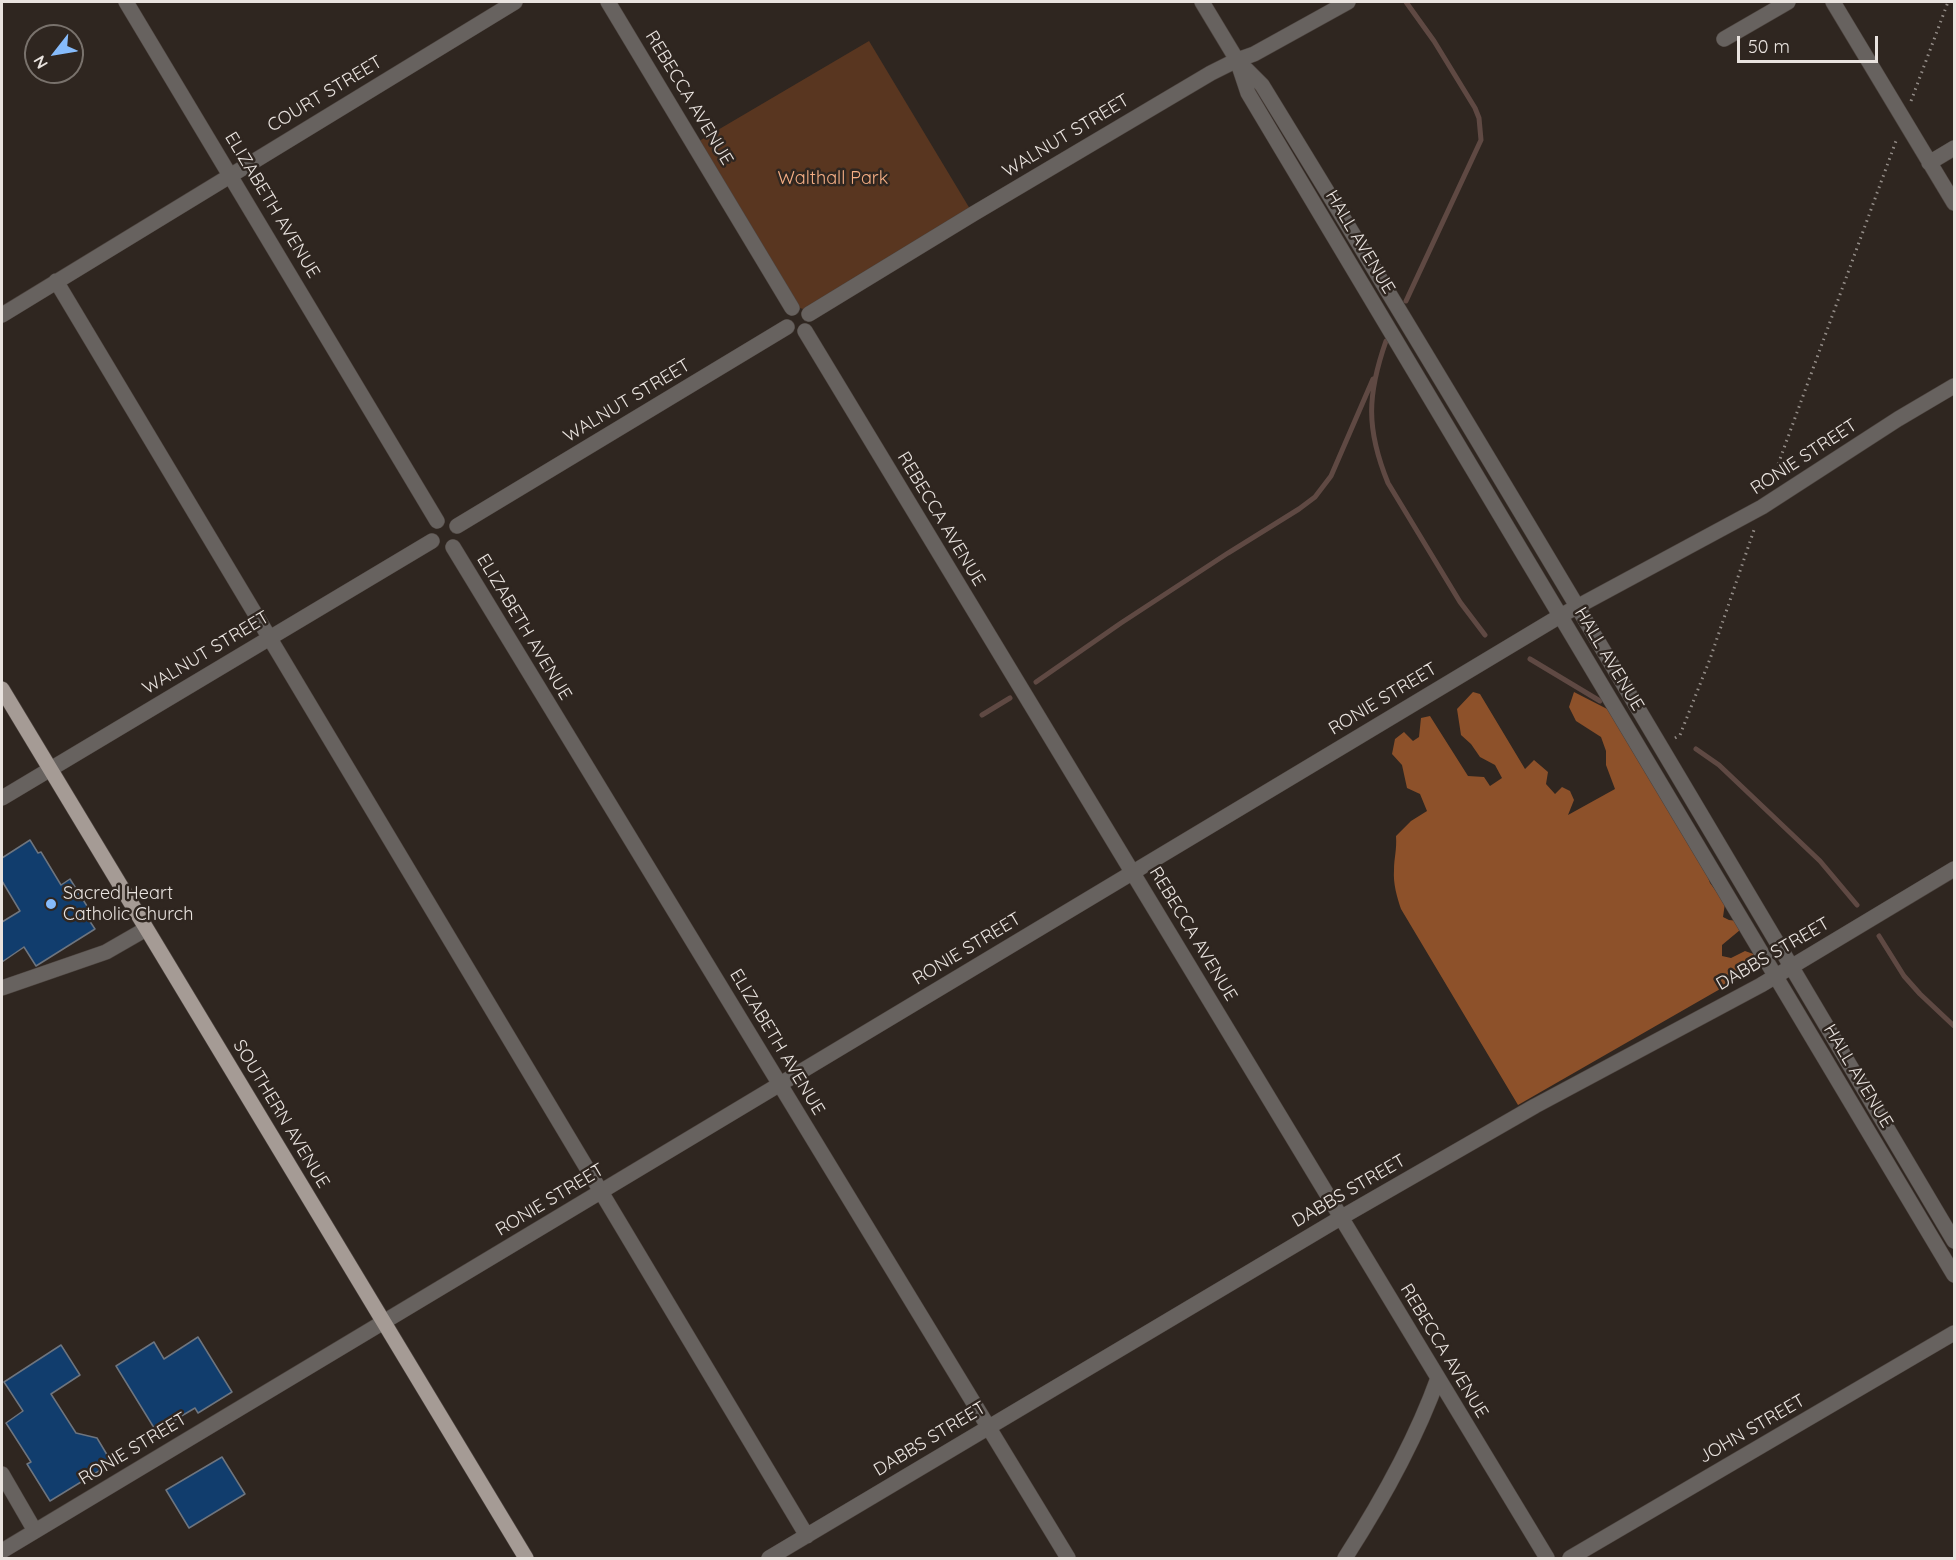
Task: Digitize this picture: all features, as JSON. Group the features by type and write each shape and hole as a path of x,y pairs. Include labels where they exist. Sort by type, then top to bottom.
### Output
{"main road":[{"name":"SOUTHERN AVENUE","path":"2,689 526,1558"}],"street":[{"name":"ELIZABETH AVENUE","path":"126,2 437,521"},
{"name":"COURT STREET","path":"2,315 515,2"},
{"name":"REBECCA AVENUE","path":"608,2 792,308"},
{"name":"HALL AVENUE","path":"1202,2 1237,60 1248,93 1954,1275"},
{"name":"WALNUT STREET","path":"809,314 1210,73 1254,54 1348,2"},
{"path":"1724,39 1788,2"},
{"path":"1833,2 1954,203"},
{"name":"HALL AVENUE","path":"1237,60 1262,85 1578,606 1954,1241"},
{"path":"1929,163 1954,148"},
{"path":"56,281 807,1536"},
{"path":"800,307 809,314 810,325 805,331 797,333 785,323 786,314 792,308 800,307"},
{"name":"WALNUT STREET","path":"457,526 787,327"},
{"name":"REBECCA AVENUE","path":"805,331 1547,1558"},
{"name":"RONIE STREET","path":"2,1551 1560,616 1762,507 1898,419 1954,386"},
{"path":"446,519 457,526 459,539 453,546 439,548 432,541 431,527 437,521 446,519"},
{"name":"WALNUT STREET","path":"2,798 432,541"},
{"name":"ELIZABETH AVENUE","path":"453,546 1068,1558"},
{"name":"DABBS STREET","path":"769,1558 1342,1218 1535,1106 1792,967 1954,868"},
{"path":"2,988 106,952 146,929"},
{"name":"JOHN STREET","path":"1570,1558 1954,1333"},
{"path":"1345,1558 1374,1514 1428,1406 1438,1378"},
{"path":"2,1474 35,1530"}],"path":[{"path":"1662,748 1680,735 1710,659 1762,507 1948,2"}],"green space":[{"name":"Walthall Park","path":"869,41 973,214 807,310 796,307 694,144"}],"shaded area":[{"path":"1473,692 1480,694 1525,769 1534,760 1548,772 1546,784 1555,794 1562,787 1570,791 1574,800 1568,815 1615,789 1606,765 1606,751 1601,737 1576,721 1569,707 1574,692 1615,713 1702,860 1710,883 1725,903 1723,917 1738,921 1740,930 1722,945 1722,956 1731,958 1745,951 1759,956 1759,966 1748,973 1518,1105 1401,909 1394,880 1396,836 1411,821 1427,811 1420,794 1407,788 1402,765 1392,754 1395,739 1404,732 1413,741 1419,737 1421,718 1430,716 1468,776 1484,777 1490,786 1502,778 1495,765 1480,757 1461,735 1457,709"}],"building":[{"name":"Sacred Heart Catholic Church","path":"30,840 38,853 41,852 61,885 70,879 92,914 87,917 95,929 36,966 24,947 2,962 2,922 20,911 2,881 2,858"},
{"path":"198,1337 232,1392 198,1413 195,1408 156,1431 116,1366 154,1342 164,1359"},
{"path":"61,1345 80,1375 51,1394 76,1433 97,1438 112,1463 50,1501 27,1464 31,1462 6,1423 23,1411 4,1382"},
{"path":"222,1457 245,1494 189,1528 166,1490"}],"waterway":[{"path":"1406,2 1434,41 1475,108 1479,118 1481,140 1406,301"},
{"path":"1386,341 1372,395 1373,429 1381,464 1388,483 1460,602 1485,635"},
{"path":"1036,682 1121,623 1315,497 1331,476 1373,379"},
{"path":"1530,659 1600,701"},
{"path":"982,715 1010,698"},
{"path":"1696,749 1719,765 1820,861 1857,905"},
{"path":"1879,936 1904,976 1954,1026"}],"place":[{"name":"Sacred Heart Catholic Church","path":"51,904"}]}
